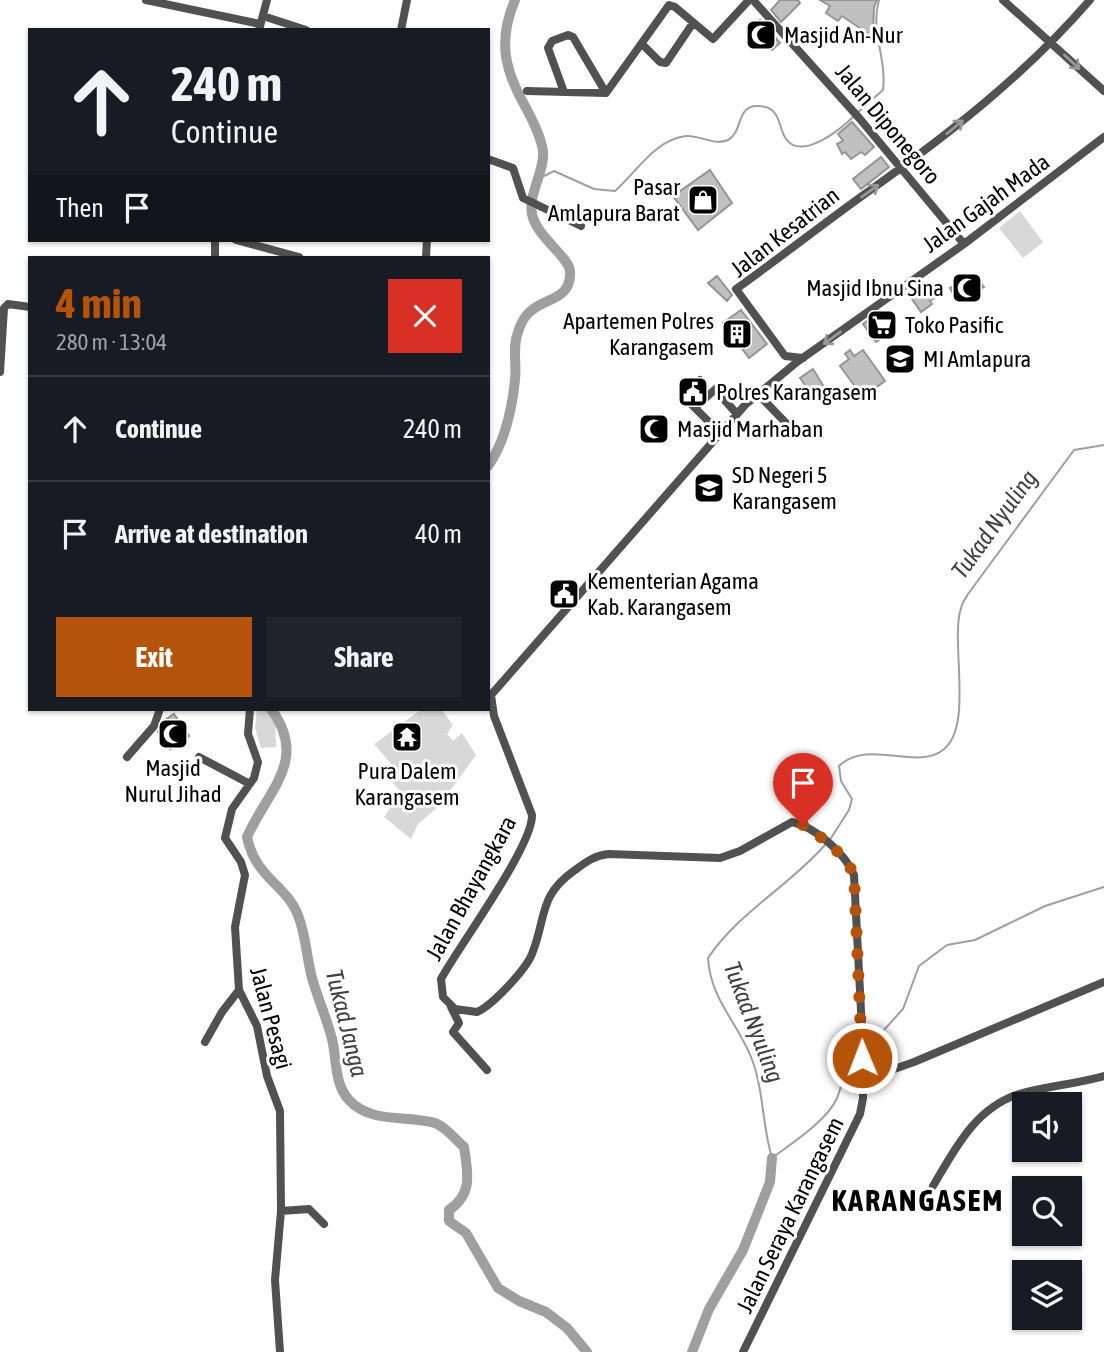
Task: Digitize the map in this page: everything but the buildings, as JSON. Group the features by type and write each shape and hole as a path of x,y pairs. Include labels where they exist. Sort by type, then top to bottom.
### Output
{"street":[{"path":"146,0 293,28"},
{"path":"261,23 267,0"},
{"path":"401,28 407,0"},
{"path":"606,93 669,5 714,39 751,0"},
{"name":"Jalan Diponegoro","path":"751,0 849,106 964,244"},
{"path":"1003,0 1104,91"},
{"path":"901,169 1023,71 1052,44 1090,0"},
{"path":"642,44 660,62 666,63 693,23"},
{"path":"564,92 548,48 552,41 568,35 573,37 606,93"},
{"path":"527,91 606,93"},
{"name":"Jalan Gajah Mada","path":"787,370 964,244 1104,137"},
{"path":"490,160 513,168 521,196 580,226"},
{"name":"Jalan Kesatrian","path":"785,356 736,289 901,169"},
{"path":"243,242 295,256"},
{"path":"0,372 4,308 12,304 28,307"},
{"path":"787,370 785,356 803,358"},
{"name":"Jalan Bhayangkara","path":"451,1007 441,993 442,979 507,872 532,825 532,815 494,716 491,695 737,414 787,370"},
{"path":"700,380 682,395 720,433"},
{"path":"695,407 720,391 737,414"},
{"path":"758,394 786,423"},
{"path":"127,757 154,726 159,711"},
{"name":"Jalan Pesagi","path":"250,711 248,733 258,760 250,784 235,801 225,838 241,862 245,876 236,927 239,990 257,1026 267,1076 279,1104 281,1211 275,1276 280,1352"},
{"path":"199,757 250,784"},
{"name":"Jalan Seraya Karangasem","path":"451,1007 477,1012 500,994 531,957 542,911 552,890 591,859 609,854 720,859 740,851 786,823 795,823 806,827 833,848 851,869 855,882 862,1030 862,1105 856,1127 743,1352"},
{"path":"863,1080 914,1062 1104,982"},
{"path":"205,1042 222,1012 239,990"},
{"path":"451,1007 459,1023 453,1032 487,1070"},
{"path":"933,1186 965,1134 992,1107 1022,1094 1104,1076"},
{"path":"281,1211 309,1209 324,1224"}],"shaded area":[{"path":"1020,211 1043,242 1023,258 999,228"},
{"path":"257,711 270,711 275,717 276,747 261,748 255,728"},
{"path":"419,711 442,711 453,725 447,734 453,741 462,733 476,755 439,806 418,824 411,839 384,817 401,792 385,774 393,766 374,744"}],"waterway":[{"name":"Tukad Janga","path":"490,463 499,447 510,414 515,380 515,344 520,326 532,310 563,292 570,280 568,265 539,230 532,214 532,199 542,166 543,151 536,128 508,67 506,28 515,0"},
{"path":"858,112 883,90 883,67 876,23 879,0"},
{"path":"538,179 554,171 594,189 615,191 655,150 675,139 686,136 718,142 728,140 750,107 771,109 778,118 786,139 793,145 802,147 821,141 854,116"},
{"name":"Tukad Nyuling","path":"831,838 849,810 852,799 841,781 839,766 851,758 864,755 932,756 943,750 952,739 959,704 958,623 963,602 1074,450 1104,445"},
{"name":"Tukad Janga","path":"272,711 282,727 286,760 274,789 247,837 251,852 265,873 288,898 300,921 312,978 330,1031 338,1079 344,1094 358,1108 368,1113 435,1123 447,1130 464,1147 467,1182 462,1197 449,1210 449,1221 466,1233 498,1288 519,1301 546,1312 567,1328 587,1352"},
{"name":"Tukad Nyuling","path":"825,845 734,927 708,958 719,998 745,1044 755,1069 772,1158 808,1131 832,1107 851,1051 858,1043"},
{"path":"866,1039 883,1031 903,1009 919,966 947,945 975,940 1045,906 1104,887"},
{"name":"Tukad Nyuling","path":"692,1352 709,1309 743,1250 770,1182 772,1158"}],"place":[{"name":"Masjid An-Nur","path":"761,35"},
{"name":"Pasar Amlapura Barat","path":"703,200"},
{"name":"Masjid Ibnu Sina","path":"967,288"},
{"name":"Toko Pasific","path":"882,325"},
{"name":"Apartemen Polres Karangasem","path":"737,334"},
{"name":"MI Amlapura","path":"900,359"},
{"name":"Polres Karangasem","path":"693,392"},
{"name":"Masjid Marhaban","path":"654,429"},
{"name":"SD Negeri 5 Karangasem","path":"709,488"},
{"name":"Kementerian Agama Kab. Karangasem","path":"564,594"},
{"name":"Masjid Nurul Jihad","path":"173,734"},
{"name":"Pura Dalem Karangasem","path":"407,737"}],"district":[{"name":"KARANGASEM","path":"918,1200"}],"route":[{"path":"803,825 833,848 847,862 854,875 860,960 862,1058"}]}
